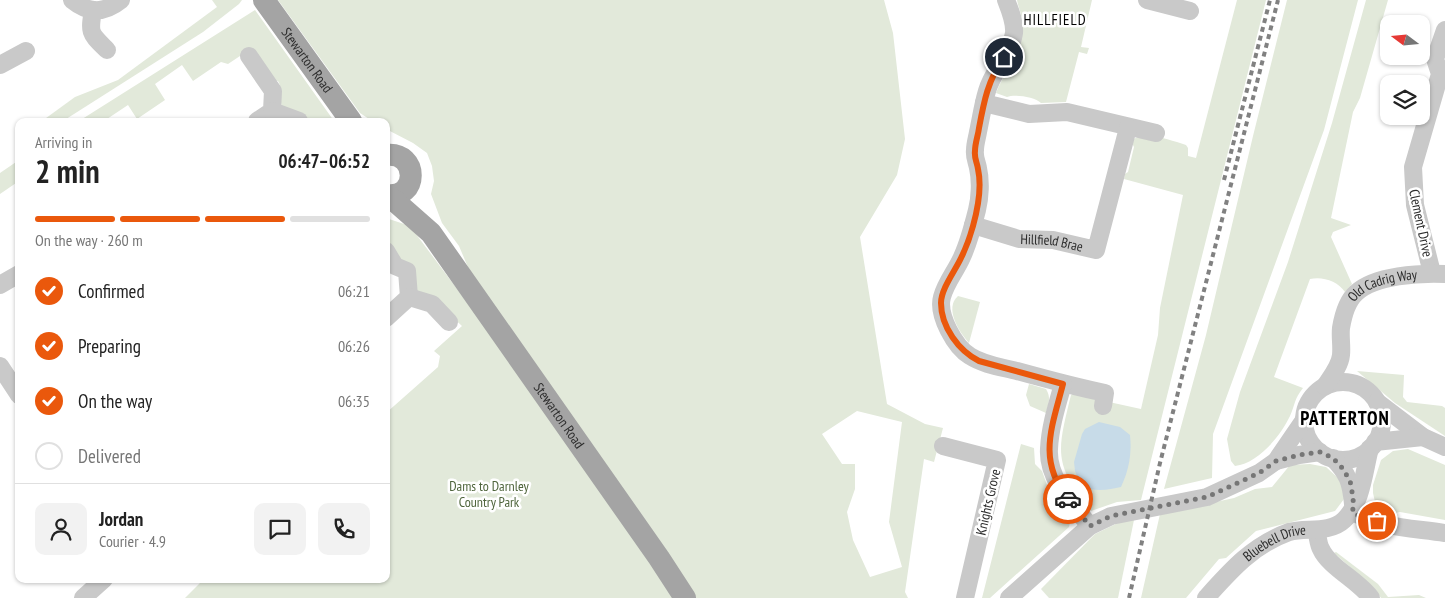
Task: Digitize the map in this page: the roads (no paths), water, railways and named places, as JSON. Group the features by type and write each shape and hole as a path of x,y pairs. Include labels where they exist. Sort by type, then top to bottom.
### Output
{"main road":[{"name":"Stewarton Road","path":"264,0 349,118"},
{"name":"Stewarton Road","path":"390,153 408,164 431,233"},
{"path":"390,196 402,193 410,183 412,176"},
{"name":"Stewarton Road","path":"390,198 431,233 654,550 685,598"}],"street":[{"path":"72,0 93,10 111,8 121,0"},
{"path":"1006,0 1013,19 1014,33 1008,50 992,77 984,103 974,148 980,188 978,207 961,259 949,279 942,297 941,304 945,322 951,336 965,353 979,361 1105,394 1103,406"},
{"path":"1158,1 1190,11"},
{"path":"93,10 90,29 107,50"},
{"name":"Clement Drive","path":"1438,273 1415,204 1413,168 1440,74 1435,59 1445,30"},
{"path":"0,65 26,51"},
{"path":"249,56 273,91 272,111"},
{"path":"984,103 1029,114 1067,112 1128,128 1156,133"},
{"path":"262,118 272,111"},
{"path":"272,111 291,118"},
{"name":"Hillfield Brae","path":"973,225 1019,239 1053,240 1096,250 1128,128"},
{"path":"390,258 395,266 407,271 409,297"},
{"name":"Old Cadrig Way","path":"1325,386 1341,357 1341,329 1346,309 1355,294 1384,279 1438,273"},
{"path":"0,285 15,276"},
{"path":"390,314 409,297"},
{"path":"409,297 432,304 449,322"},
{"name":"Old Cadrig Way","path":"1341,357 1355,384"},
{"path":"0,366 10,390"},
{"path":"1445,447 1423,437 1377,402 1366,389 1355,384 1340,382 1325,386 1316,392 1308,403 1304,415 1305,429 1310,441 1344,470 1351,484 1352,509 1360,517 1394,526 1445,533"},
{"path":"1063,384 1052,424 1048,450 1052,469 1066,496 1090,526"},
{"path":"1276,461 1299,455 1326,455 1342,460 1354,458 1365,453 1379,435 1382,424 1381,411 1377,402"},
{"path":"1009,598 1090,526 1111,516 1207,497 1259,473 1276,461 1304,420"},
{"path":"1372,445 1423,437"},
{"path":"1352,509 1360,490 1372,445"},
{"name":"Knights Grove","path":"943,446 997,460 965,598"},
{"name":"Bluebell Drive","path":"1206,598 1244,557 1264,543 1291,532 1316,530 1343,521 1352,509"},
{"path":"1316,530 1321,549 1327,558 1364,588 1371,598"},
{"path":"84,598 100,583"}],"water":[{"path":"1099,422 1120,427 1130,435 1129,461 1121,487 1101,490 1086,488 1081,486 1075,471 1074,462 1082,434 1085,429"}],"railway":[{"path":"1224,180 1270,0"},
{"path":"1129,598 1160,463 1278,0"}],"district":[{"name":"HILLFIELD","path":"1055,20"},
{"name":"PATTERTON","path":"1345,418"}],"park label":[{"name":"Dams to Darnley Country Park","path":"489,494"}]}
